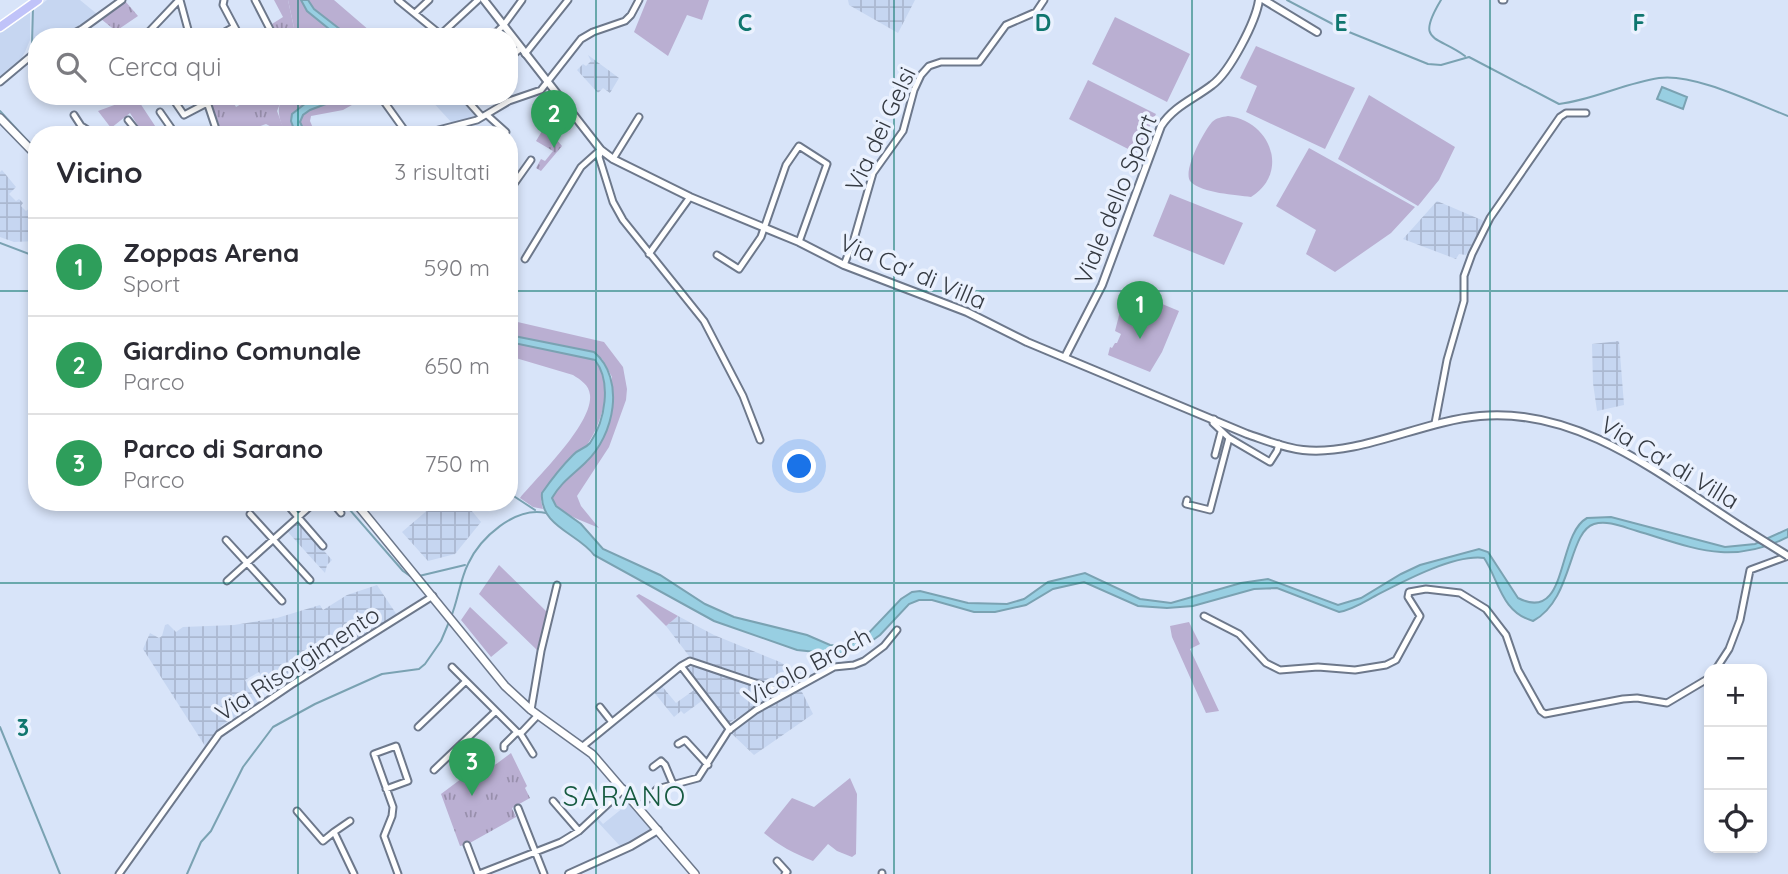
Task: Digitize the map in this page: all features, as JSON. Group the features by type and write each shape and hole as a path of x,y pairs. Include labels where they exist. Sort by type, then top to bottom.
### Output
{"main road":[{"path":"0,27 38,0"},
{"path":"0,118 28,147"},
{"path":"362,511 505,686 534,713 583,746 640,807 695,874"}],"street":[{"path":"83,28 122,0"},
{"path":"153,28 179,0"},
{"path":"179,0 187,28"},
{"path":"224,0 223,5 234,27"},
{"path":"255,0 269,28"},
{"path":"398,0 431,28"},
{"path":"415,13 429,0"},
{"path":"448,28 478,0"},
{"name":"Via Ca' di Villa","path":"484,0 503,26"},
{"path":"503,26 522,0"},
{"path":"518,54 568,0"},
{"path":"518,99 548,84 577,43 589,34 625,21 639,0"},
{"name":"Via dei Gelsi","path":"844,265 873,173 903,131 921,75 929,66 941,62 979,62 1006,25 1036,12 1044,0"},
{"name":"Viale dello Sport","path":"1065,357 1102,285 1161,126 1175,109 1213,85 1228,69 1259,0"},
{"path":"1264,0 1317,32"},
{"name":"Via Ca' di Villa","path":"518,45 601,150 613,159 690,197 799,242 844,265 967,312 1065,357 1214,419 1300,450 1334,450 1435,423 1482,415 1535,418 1566,426 1618,449 1788,556"},
{"path":"0,82 28,59"},
{"path":"177,105 184,115 203,105"},
{"path":"208,105 215,126"},
{"path":"386,105 402,126"},
{"path":"474,105 498,126"},
{"path":"455,126 485,116 504,105"},
{"path":"160,112 170,126"},
{"path":"1435,423 1447,360 1463,307 1465,272 1482,231 1562,114 1586,113"},
{"path":"74,115 82,126"},
{"path":"613,159 639,117"},
{"path":"128,120 133,126"},
{"path":"717,255 739,269 761,237 786,164 799,146 827,164 799,242"},
{"path":"601,150 598,158 613,202 631,232 704,321 738,386 760,440"},
{"path":"525,258 581,167 601,150"},
{"path":"518,178 531,160"},
{"path":"649,254 690,197"},
{"path":"1214,419 1213,423 1221,432 1270,462 1278,451 1279,444"},
{"path":"1215,455 1221,432"},
{"path":"1184,502 1210,510 1229,438"},
{"path":"293,511 323,546"},
{"path":"228,581 305,511"},
{"path":"250,514 310,580"},
{"path":"226,540 282,601"},
{"path":"1719,664 1740,620 1750,570 1788,556"},
{"path":"505,748 534,713 541,651 557,584"},
{"path":"1204,616 1239,634 1273,668 1355,670 1386,666 1396,660 1420,616 1409,601 1409,592 1426,589 1460,593 1486,609 1502,628 1518,670 1541,712 1545,714 1623,699 1637,698 1667,704 1704,681"},
{"name":"Via Risorgimento","path":"119,874 219,734 291,685 433,597"},
{"name":"Vicolo Broch","path":"640,807 655,791 695,780 730,730 785,693 834,667 864,661 884,646 897,630"},
{"path":"583,746 611,721 690,661 785,693"},
{"path":"681,666 730,730"},
{"path":"452,667 519,733 533,754"},
{"path":"418,727 466,681"},
{"path":"600,707 611,721"},
{"path":"434,770 496,711"},
{"path":"678,744 685,740 708,765"},
{"path":"386,789 408,781 396,747 374,754 393,810 384,836 398,874"},
{"path":"653,767 661,761 666,765 673,784"},
{"path":"467,845 478,874 561,842 579,831 624,789"},
{"path":"554,801 579,831"},
{"path":"518,808 544,874"},
{"path":"298,811 323,841 350,821"},
{"path":"569,874 583,871 658,830"},
{"path":"334,832 354,874"},
{"path":"777,862 787,873"}],"shaded area":[{"path":"47,0 80,0 97,14 79,28 32,28 34,10"},
{"path":"301,0 308,0 314,9 338,28 328,28 307,11"},
{"path":"848,0 915,0 898,33 849,5"},
{"path":"30,12 25,52 20,61 0,78 0,33"},
{"path":"588,55 619,78 610,93 603,88 598,93 577,70 591,61"},
{"path":"1662,87 1687,97 1683,109 1657,99"},
{"path":"303,105 323,105 303,115 300,122 302,126 293,126 292,114"},
{"path":"436,105 468,105 476,116 452,123"},
{"path":"2,170 16,187 9,194 16,201 19,199 23,203 21,206 26,211 28,209 28,241 14,242 0,237"},
{"path":"1437,201 1484,221 1466,255 1459,254 1456,259 1403,239"},
{"path":"518,337 594,352 604,363 610,377 612,407 604,438 596,451 556,492 552,498 556,506 581,524 603,549 660,575 705,604 734,617 807,635 830,645 845,646 864,638 901,599 912,592 920,591 968,603 1007,604 1024,599 1048,582 1085,573 1140,599 1171,603 1241,583 1268,579 1338,605 1361,598 1420,565 1479,549 1488,552 1518,598 1534,603 1546,599 1554,589 1570,541 1577,527 1587,518 1611,517 1725,547 1755,544 1788,529 1788,537 1748,551 1712,551 1616,525 1594,524 1579,540 1556,598 1546,611 1533,621 1522,617 1507,603 1484,558 1472,558 1428,570 1353,608 1339,612 1277,588 1254,589 1193,606 1138,606 1084,582 1053,589 1026,605 995,612 974,612 932,600 919,600 909,604 880,635 848,653 797,650 714,621 594,555 547,514 542,493 564,464 590,443 600,424 605,390 604,379 595,360 518,344"},
{"path":"1619,341 1624,405 1597,411 1592,344"},
{"path":"426,511 472,511 481,522 455,554 428,561 402,532"},
{"path":"297,520 332,560 325,573 286,530"},
{"path":"377,585 397,615 303,671 272,694 259,672 245,680 258,703 222,725 205,746 143,649 150,633 159,638 168,624 176,632 183,627 234,625 277,618 320,605 323,610 347,595"},
{"path":"678,616 714,635 780,662 790,668 800,681 784,690 689,656 666,626"},
{"path":"698,666 777,694 727,724 687,670"},
{"path":"661,685 676,703 694,690 703,700 684,714 681,711 674,717 653,691"},
{"path":"796,688 802,692 813,714 754,755 729,731"},
{"path":"629,803 651,830 621,847 594,818 596,816 603,824"}],"green space":[{"path":"274,0 288,0 294,28 274,28 272,24 283,17"},
{"path":"288,0 301,0 307,11 328,28 294,28"},
{"path":"308,0 334,0 367,28 338,28 314,9"},
{"path":"647,0 709,0 702,20 687,15 668,56 634,32"},
{"path":"126,2 138,16 120,28 112,28 101,19"},
{"path":"1115,17 1190,54 1167,102 1092,64"},
{"path":"1256,46 1355,88 1325,149 1246,112 1257,86 1240,78"},
{"path":"1088,80 1156,114 1136,153 1069,119"},
{"path":"1369,95 1455,147 1439,180 1418,206 1338,159"},
{"path":"114,105 141,105 155,126 138,126 130,113 114,126 109,126 98,111"},
{"path":"212,105 279,105 277,111 283,126 220,126"},
{"path":"280,105 306,105 291,121 293,126 282,126"},
{"path":"323,105 352,105 343,110 311,116 312,126 302,126 300,122 303,115"},
{"path":"1228,116 1255,127 1270,149 1270,175 1263,187 1251,197 1203,189 1191,182 1189,177 1191,161 1208,127 1215,120"},
{"path":"545,126 562,146 541,171 536,168 541,159 545,161 553,151 536,141"},
{"path":"1309,148 1415,207 1391,233 1335,272 1306,254 1316,230 1276,206"},
{"path":"1170,194 1243,223 1224,265 1153,236"},
{"path":"1131,291 1179,311 1162,352 1150,372 1108,355 1110,347 1117,343 1121,334 1115,331 1123,300 1128,300"},
{"path":"518,322 604,342 623,367 626,400 609,447 577,496 581,506 599,528 565,512 552,497 569,476 588,461 601,440 612,377 602,359 586,350 518,337"},
{"path":"518,344 588,357 598,364 605,387 601,415 590,440 584,449 577,451 541,501 543,509 533,507 520,498 574,435 589,407 588,388 573,375 518,359"},
{"path":"499,565 547,612 537,650 479,594"},
{"path":"639,594 678,616 666,626 636,596"},
{"path":"470,607 508,643 491,657 461,620"},
{"path":"1189,622 1200,644 1190,649 1219,711 1206,713 1172,637 1170,626"},
{"path":"511,753 530,798 512,808 516,817 460,846 441,794 485,761 491,768"},
{"path":"850,778 857,794 856,854 852,857 828,844 813,861 787,849 764,833 792,798 814,807"}],"waterway":[{"path":"1287,0 1344,30 1428,64 1441,65 1469,57 1559,104 1646,80 1673,78 1706,84 1788,116"},
{"path":"1441,0 1430,24 1432,36 1465,56"},
{"path":"32,28 33,8"},
{"path":"0,111 28,141"},
{"path":"0,243 28,254"},
{"path":"518,499 535,510"},
{"path":"351,511 410,576"},
{"path":"451,617 465,570 481,544 511,519 522,514 546,513"},
{"path":"419,576 465,565"},
{"path":"187,874 201,842 211,831 243,767 273,727 315,704 382,674 419,669 441,641 449,622"},
{"path":"0,727 60,874"}],"place":[{"name":"Giardino Comunale","path":"554,148"},
{"name":"Zoppas Arena","path":"1140,339"},
{"name":"Parco di Sarano","path":"472,796"}],"district":[{"name":"SARANO","path":"625,795"}]}
